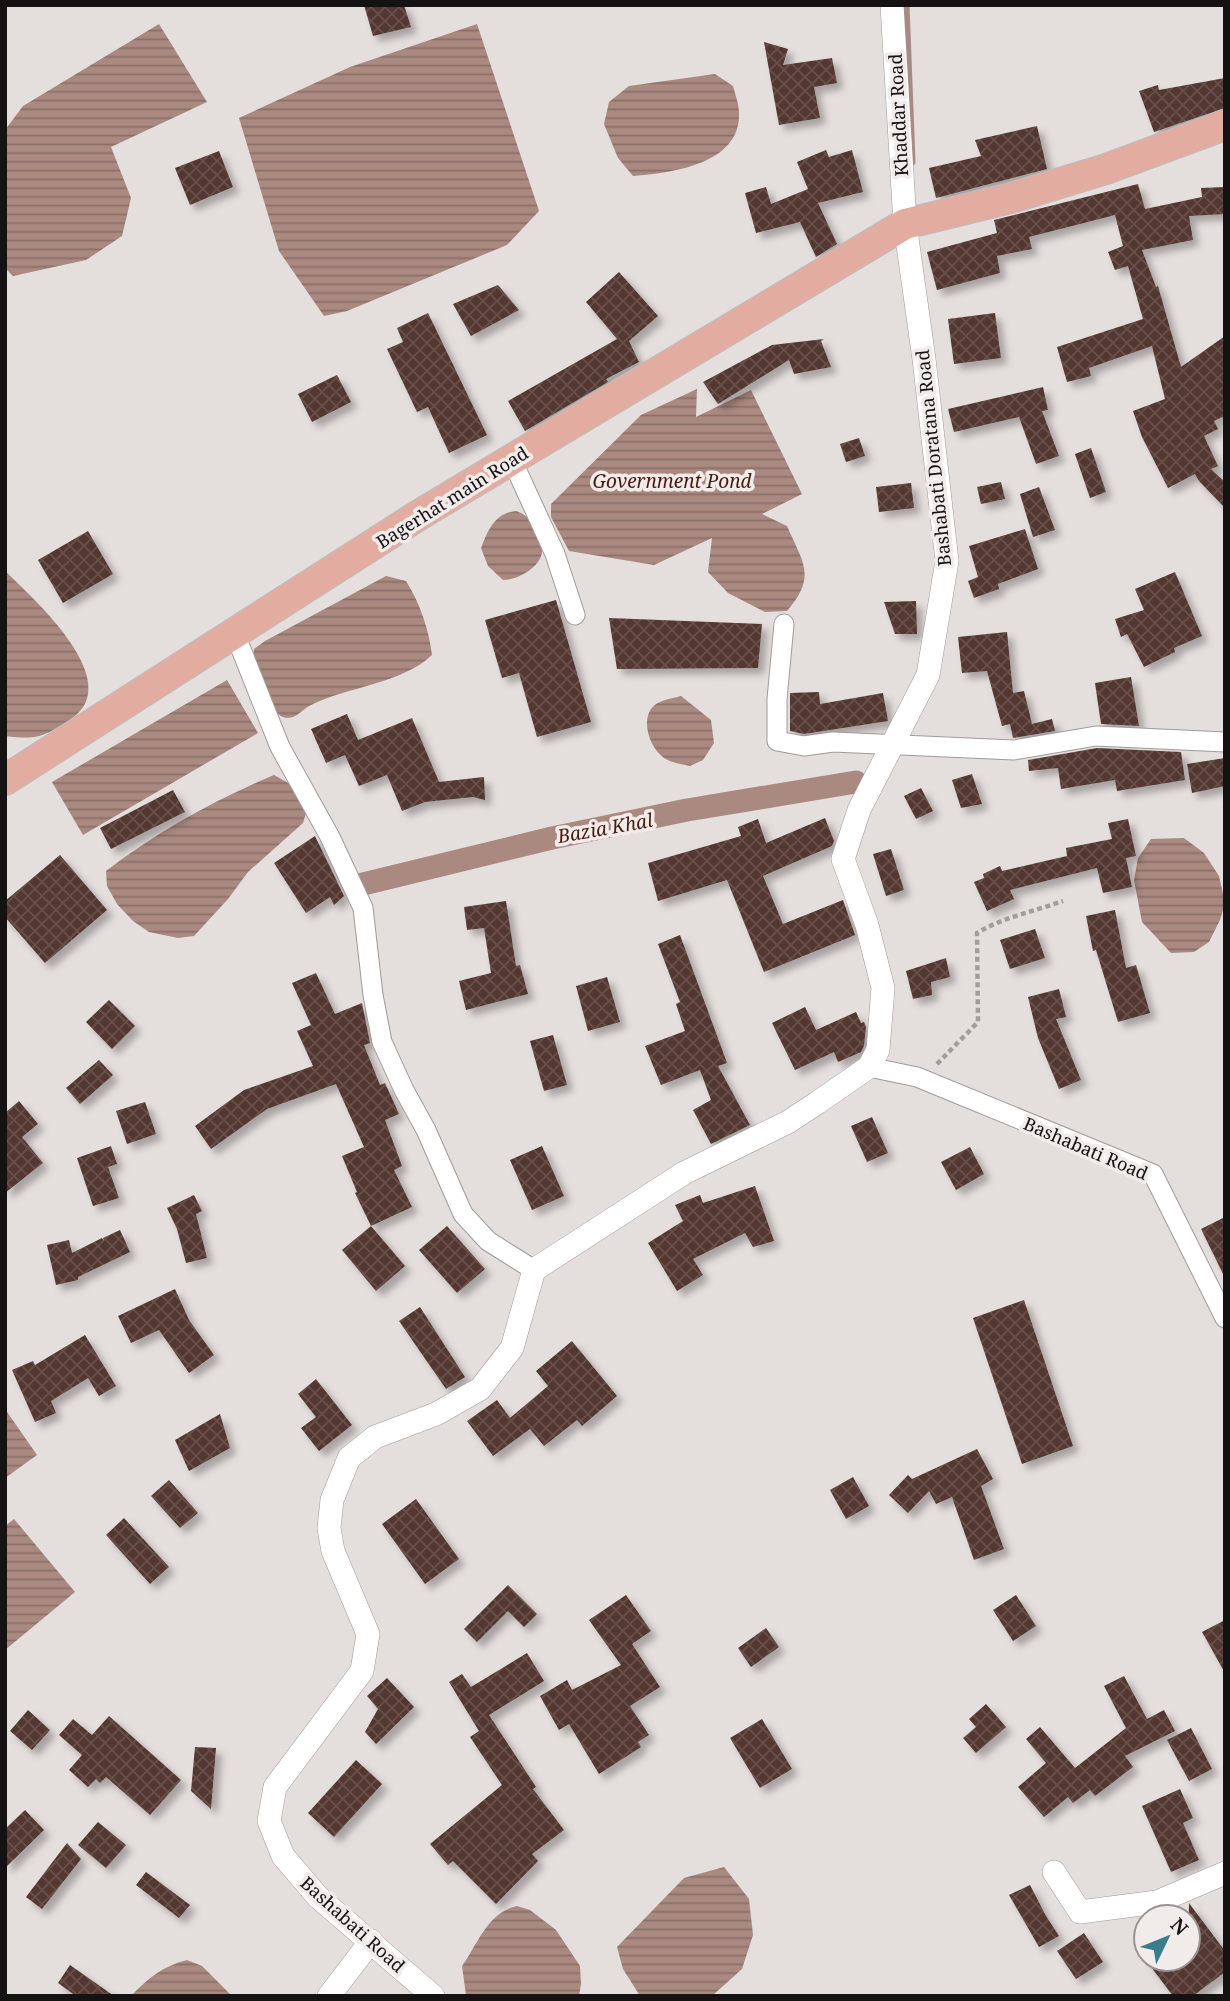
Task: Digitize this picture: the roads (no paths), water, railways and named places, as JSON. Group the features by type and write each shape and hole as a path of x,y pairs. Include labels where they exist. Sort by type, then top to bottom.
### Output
{"main road":[{"name":"Bagerhat main Road","path":"5,780 419,515 905,224 1011,198 1106,169 1225,125"}],"street":[{"name":"Khaddar Road","path":"892,5 905,224"},
{"name":"Bashabati Doratana Road","path":"869,1067 878,1051 883,988 867,925 843,859 859,810 928,675 947,561 924,359 905,224"},
{"path":"512,460 555,554 575,615"},
{"path":"784,624 777,699 777,741 804,746 833,742 892,743 958,749 1014,750 1096,736 1123,735 1225,742"},
{"path":"235,634 280,747 330,837 363,908 373,995 382,1042 426,1130 463,1214 488,1241 534,1270 684,1173 788,1122 869,1067"},
{"name":"Bashabati Road","path":"869,1067 917,1077 1153,1174 1225,1318"},
{"name":"Bashabati Road","path":"433,1996 318,1897 283,1856 269,1821 275,1787 362,1671 368,1634 332,1552 330,1528 332,1500 349,1458 375,1437 436,1414 480,1389 512,1348 534,1270"},
{"path":"1054,1872 1080,1912 1157,1902 1225,1873"},
{"path":"329,1996 371,1941"}],"water":[{"path":"159,24 207,102 111,147 131,198 122,236 86,260 13,276 5,268 5,130 23,106"},
{"path":"477,24 539,211 507,245 347,311 324,316 279,251 239,118 350,67"},
{"path":"715,74 733,86 738,106 737,130 729,144 717,155 684,168 633,176 618,158 604,124 609,102 629,86"},
{"name":"Government Pond","path":"697,389 696,417 751,390 802,494 762,514 787,526 802,560 802,588 787,611 765,612 728,593 708,572 712,538 654,565 569,551 551,517 551,504 641,415"},
{"path":"516,511 527,517 535,527 542,552 537,563 527,572 503,580 488,566 481,548 498,519"},
{"path":"5,571 53,620 70,642 82,663 88,684 85,703 71,719 40,736 5,736"},
{"path":"386,576 406,581 411,589 423,617 432,655 406,672 325,699 294,716 287,718 279,714 264,692 253,660 254,649"},
{"path":"227,680 258,733 83,835 52,782"},
{"path":"681,696 711,720 714,743 703,760 690,766 670,761 659,754 647,729 648,715 654,706 664,700"},
{"path":"274,775 299,789 307,810 303,823 248,872 228,899 194,936 178,938 149,932 133,921 117,904 107,886 106,871 187,818"},
{"path":"1184,838 1204,853 1219,876 1225,903 1209,942 1194,952 1171,953 1142,922 1134,880 1138,858 1151,839"},
{"path":"5,1409 37,1455 5,1478"},
{"path":"14,1519 75,1592 5,1650 5,1526"},
{"path":"724,1867 749,1899 753,1935 742,1969 712,1996 640,1996 623,1969 617,1947 684,1878"},
{"path":"517,1906 530,1910 556,1930 580,1966 579,1996 466,1995 462,1966 491,1922 498,1915"},
{"path":"187,1960 202,1966 232,1996 131,1996 156,1974"}],"waterway":[{"path":"906,5 912,162"},
{"name":"Bazia Khal","path":"355,886 552,838 687,810 856,782"}]}
